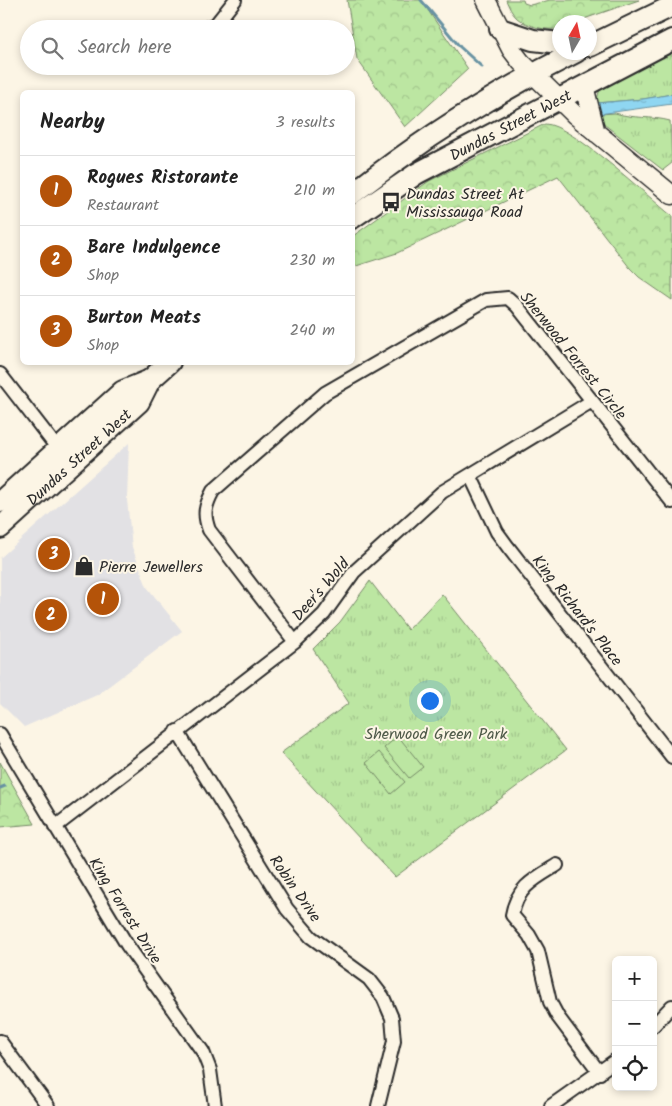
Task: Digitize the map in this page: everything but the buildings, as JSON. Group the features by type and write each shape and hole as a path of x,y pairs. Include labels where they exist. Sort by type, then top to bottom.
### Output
{"main road":[{"path":"486,0 511,49 534,74 558,99 596,133 672,196"},
{"path":"597,40 672,6"},
{"path":"500,29 533,40 552,41"},
{"name":"Dundas Street West","path":"355,216 416,174 672,40"},
{"name":"Dundas Street West","path":"355,192 432,135 561,60"},
{"path":"584,86 596,133"},
{"name":"Dundas Street West","path":"0,502 123,391 150,380 167,365"},
{"name":"Dundas Street West","path":"0,528 139,402 150,380"}],"street":[{"path":"219,20 235,0"},
{"name":"Sherwood Forrest Circle","path":"295,642 209,530 205,518 205,506 213,491 325,393 486,300 508,298 672,502"},
{"path":"0,374 58,449"},
{"name":"Deer's Wold","path":"55,827 295,642 324,614 354,572 442,492 592,401"},
{"name":"King Richard's Place","path":"470,476 497,532 672,757"},
{"name":"Robin Drive","path":"178,731 287,909 311,937 363,974 383,997 392,1018 394,1041 378,1106"},
{"name":"King Forrest Drive","path":"0,734 127,945 203,1052 210,1070 215,1106"},
{"path":"557,865 519,893 515,900 512,915 529,935 538,951 550,1002 558,1017 600,1073"},
{"path":"657,1022 672,1006"},
{"path":"0,1041 48,1106"},
{"path":"551,1106 612,1063"}],"shaded area":[{"path":"129,443 127,500 132,547 147,587 182,631 97,695 24,727 0,703 0,558"}],"green space":[{"path":"347,0 421,0 468,69 405,127 357,59 355,20 350,20"},
{"path":"506,0 523,0 524,3 530,5 550,0 639,0 595,15 552,15 552,29 537,28 526,24 513,14"},
{"path":"672,51 672,94 643,99 596,103 599,92 604,86"},
{"path":"615,113 670,121 672,163 663,170 605,125 599,114"},
{"path":"545,124 557,127 590,148 672,216 672,300 639,277 630,268 558,176 397,253 355,266 355,235 429,181"},
{"name":"Sherwood Green Park","path":"370,581 408,630 442,594 566,750 395,877 281,753 349,703 313,649 340,622"},
{"path":"398,736 423,767 409,778 384,748"},
{"path":"379,752 405,782 391,794 366,763"},
{"path":"0,762 35,824 0,827"}],"water":[{"path":"672,94 672,104 599,114 596,103 643,99"}],"waterway":[{"path":"421,0 460,47 482,67"},
{"path":"0,788 5,786"}],"place":[{"name":"Dundas Street At Mississauga Road","path":"391,202"},
{"name":"Burton Meats","path":"54,554"},
{"name":"Pierre Jewellers","path":"84,566"},
{"name":"Rogues Ristorante","path":"103,599"},
{"name":"Bare Indulgence","path":"51,615"}]}
